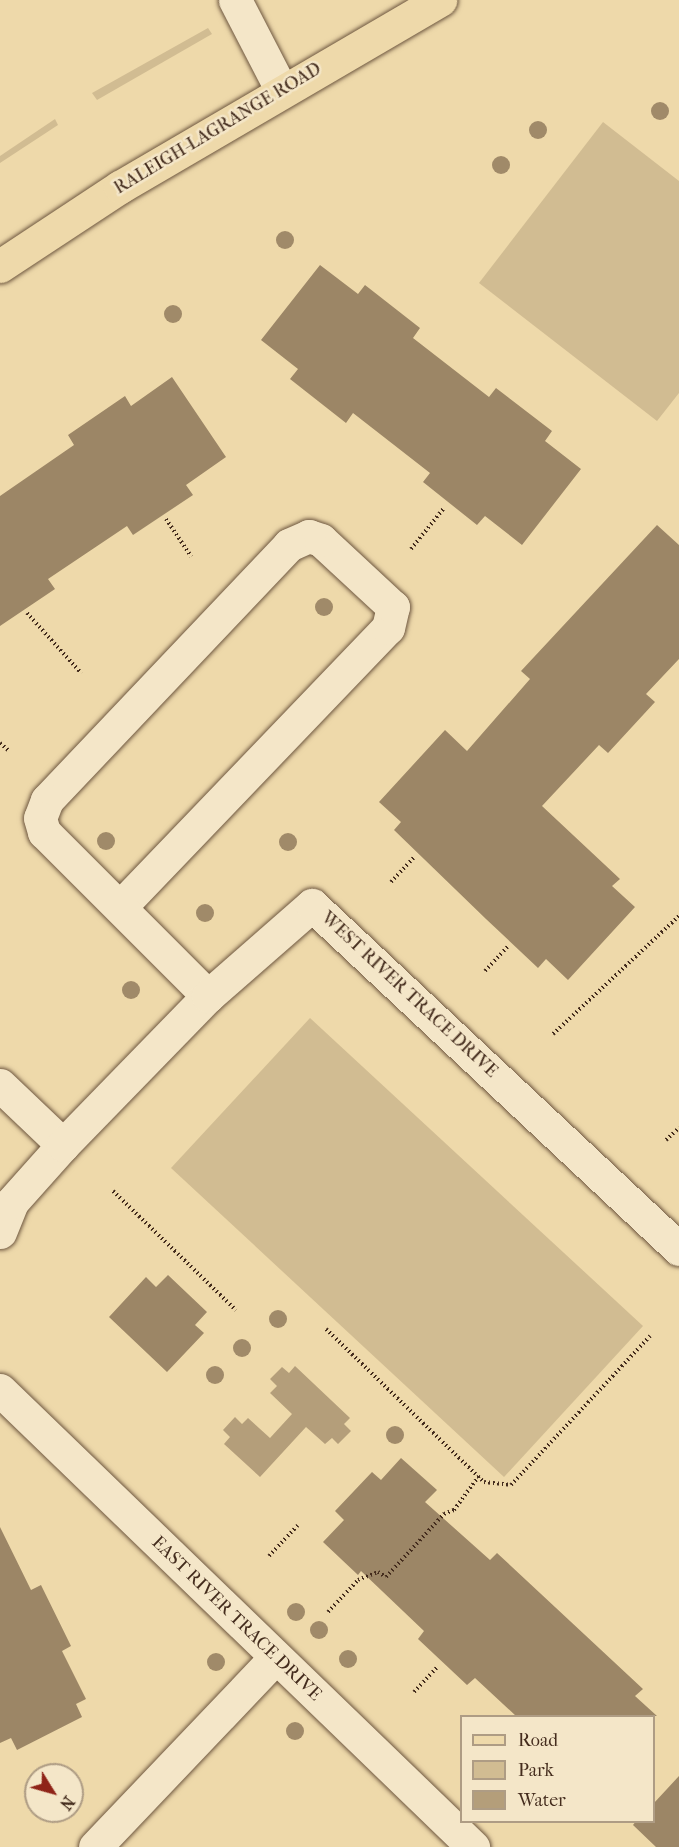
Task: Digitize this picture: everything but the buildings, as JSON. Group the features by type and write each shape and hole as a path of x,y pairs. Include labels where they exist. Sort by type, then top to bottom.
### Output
{"main road":[{"name":"RALEIGH-LAGRANGE ROAD","path":"0,266 120,187 281,89 440,0"}],"street":[{"path":"235,0 281,89"},
{"path":"120,906 388,628 393,607 321,540 309,536 289,545 47,801 40,818 44,832 208,996"},
{"name":"WEST RIVER TRACE DRIVE","path":"63,1144 208,996 312,905 679,1249"},
{"path":"0,1085 63,1144 6,1196 0,1232"},
{"name":"EAST RIVER TRACE DRIVE","path":"0,1390 473,1847"},
{"path":"95,1847 275,1658"}],"path":[{"path":"411,549 444,507"},
{"path":"166,519 191,556"},
{"path":"27,613 81,673"},
{"path":"0,743 8,750"},
{"path":"391,882 414,857"},
{"path":"553,1034 679,916"},
{"path":"485,971 508,945"},
{"path":"666,1140 679,1128"},
{"path":"113,1191 236,1310"},
{"path":"326,1329 484,1482 511,1485 650,1336"},
{"path":"328,1612 358,1580 378,1572 386,1577 444,1514 454,1510 479,1476"},
{"path":"269,1557 298,1525"},
{"path":"414,1692 438,1666"}],"green space":[{"path":"208,28 212,34 97,100 92,93"},
{"path":"55,119 58,125 0,163 0,156"},
{"path":"603,122 679,181 679,393 657,421 479,283"},
{"path":"310,1018 643,1326 504,1477 171,1168"}],"water":[{"path":"295,1366 350,1418 344,1424 351,1431 338,1444 332,1438 325,1444 306,1427 260,1477 224,1444 230,1437 223,1430 235,1417 242,1424 248,1418 270,1438 292,1414 270,1393 277,1386 270,1379 282,1367 289,1373"}]}
